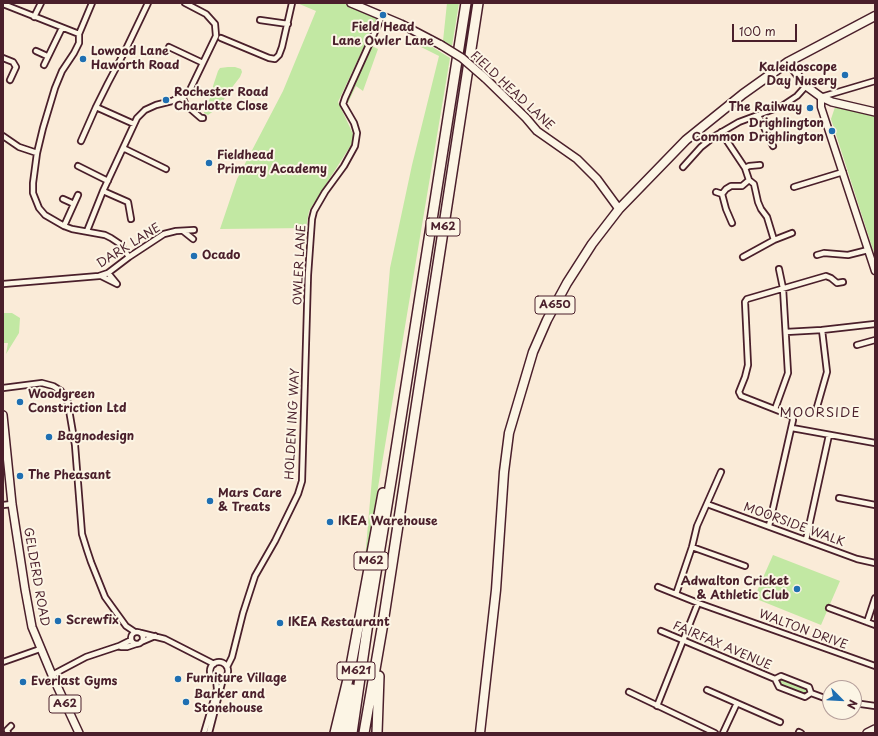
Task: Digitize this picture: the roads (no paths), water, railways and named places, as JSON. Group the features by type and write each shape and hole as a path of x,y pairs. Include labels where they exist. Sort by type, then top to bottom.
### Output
{"highway":[{"name":"M62","path":"352,733 370,609 466,3"},
{"name":"M62","path":"364,733 380,642 478,3"},
{"name":"A650","path":"480,733 496,590 504,472 509,433 533,352 547,320 567,283 592,244 619,209 686,140 743,94 788,62 875,16"},
{"name":"M62","path":"335,733 350,671 393,437 406,388"},
{"name":"M621","path":"343,733 370,609"},
{"name":"M621","path":"377,733 380,642"}],"main road":[{"name":"FIELD HEAD LANE","path":"351,3 416,32 462,58 485,78 526,118 537,131 573,155 597,179 619,209"},
{"path":"788,62 806,86 821,97 832,102 875,112"},
{"name":"GELDERD ROAD","path":"3,415 12,504 32,627 40,649 79,733"},
{"path":"867,733 875,729"}],"street":[{"path":"34,17 41,3"},
{"path":"92,3 79,34 79,43 62,71 55,88 43,128 37,153 33,183 35,200 45,215 72,229 87,231 111,238 120,244 129,257"},
{"path":"81,141 96,107 148,3"},
{"path":"87,231 103,191 137,118 145,110 156,105 172,101 188,92 216,36 215,24 206,14 185,3"},
{"path":"221,38 269,58 275,59 282,47 292,3"},
{"path":"3,4 79,34"},
{"name":"OWLER LANE","path":"307,322 308,275 312,219 314,211 325,192 344,166 355,146 357,133 343,104 382,16"},
{"path":"260,20 288,24"},
{"path":"44,65 47,56 54,47 62,28"},
{"path":"169,46 203,63"},
{"path":"36,51 47,56"},
{"path":"3,58 13,62 16,67 10,80"},
{"path":"875,81 821,97 821,106 875,271"},
{"path":"683,167 701,147 721,132 739,122 782,106 797,96 806,86"},
{"path":"182,96 186,105 201,118 203,118"},
{"path":"96,107 134,124"},
{"path":"758,115 773,146"},
{"path":"721,132 745,168 749,180 754,184 758,202 767,218 774,240"},
{"path":"3,137 19,147 37,153"},
{"path":"123,148 166,169"},
{"path":"745,168 760,165"},
{"path":"78,166 108,181"},
{"path":"794,187 843,172"},
{"path":"722,194 731,186 742,186 749,180"},
{"path":"103,191 128,202 131,219"},
{"path":"716,192 722,194"},
{"path":"722,194 726,209 732,222"},
{"path":"64,226 78,195"},
{"path":"63,199 74,204"},
{"name":"DARK LANE","path":"3,284 100,276 108,273 164,234 176,231 194,230"},
{"path":"183,231 193,239"},
{"path":"742,257 774,240 792,233"},
{"path":"817,256 824,253 848,255 868,250"},
{"path":"775,409 788,373 783,288 779,269"},
{"path":"100,276 117,284 108,273"},
{"path":"769,526 793,420 792,416 741,396 739,392 748,365 745,302 747,299 826,276 837,283 843,282"},
{"name":"HOLDEN ING WAY","path":"209,733 223,679 227,675 227,667 232,657 243,613 255,576 275,541 298,494 302,482 307,322"},
{"path":"786,332 822,330 875,324"},
{"path":"817,407 827,372 822,330"},
{"path":"857,345 875,340"},
{"path":"3,388 42,383 53,386 61,391 67,398 75,445 82,534 91,562 106,597 126,626 135,632 165,639 214,664 222,663 232,657"},
{"path":"792,428 875,443"},
{"path":"806,540 829,435"},
{"path":"676,594 692,547 697,526 721,472"},
{"path":"839,498 875,505"},
{"path":"3,505 12,504"},
{"name":"MOORSIDE WALK","path":"707,504 857,559 875,563"},
{"path":"692,547 745,566"},
{"name":"WALTON DRIVE","path":"658,587 698,603 875,666"},
{"path":"866,622 875,598"},
{"path":"657,706 698,603"},
{"path":"829,608 875,625"},
{"path":"126,626 131,639 136,644"},
{"name":"FAIRFAX AVENUE","path":"661,631 775,680 779,687 805,697 811,693"},
{"path":"52,675 86,657 119,646 131,639 132,634 135,632"},
{"path":"141,633 143,637 141,642"},
{"path":"119,646 127,647 155,636"},
{"path":"3,662 40,649"},
{"path":"201,657 211,669"},
{"path":"222,663 227,667"},
{"path":"214,664 211,669 211,675 216,679 223,679"},
{"name":"FAIRFAX AVENUE","path":"775,680 781,676 809,687 811,693"},
{"name":"HOLDEN ING WAY","path":"204,733 217,689 216,679"},
{"path":"707,690 780,722"},
{"path":"629,692 715,733"},
{"name":"FAIRFAX AVENUE","path":"811,693 822,697"},
{"path":"723,733 737,703"},
{"path":"862,704 875,706"},
{"name":"HOLDEN ING WAY","path":"209,716 214,708 216,708"},
{"path":"8,733 11,726"}],"place":[{"name":"Field Head Lane Owler Lane","path":"383,15"},
{"name":"Lowood Lane Haworth Road","path":"83,59"},
{"name":"Kaleidoscope Day Nusery","path":"845,75"},
{"name":"Rochester Road Charlotte Close","path":"166,100"},
{"name":"The Railway","path":"810,108"},
{"name":"Drighlington Common Drighlington","path":"832,131"},
{"name":"Fieldhead Primary Academy","path":"209,163"},
{"name":"Ocado","path":"194,256"},
{"name":"Woodgreen Constriction Ltd","path":"20,402"},
{"name":"Bagnodesign","path":"49,437"},
{"name":"The Pheasant","path":"20,476"},
{"name":"Mars Care & Treats","path":"210,501"},
{"name":"IKEA Warehouse","path":"330,522"},
{"name":"Adwalton Cricket & Athletic Club","path":"797,589"},
{"name":"Screwfix","path":"58,621"},
{"name":"IKEA Restaurant","path":"280,623"},
{"name":"Furniture Village","path":"178,679"},
{"name":"Everlast Gyms","path":"23,682"},
{"name":"Barker and Stonehouse","path":"186,702"}],"district":[{"name":"MOORSIDE","path":"820,413"}]}
